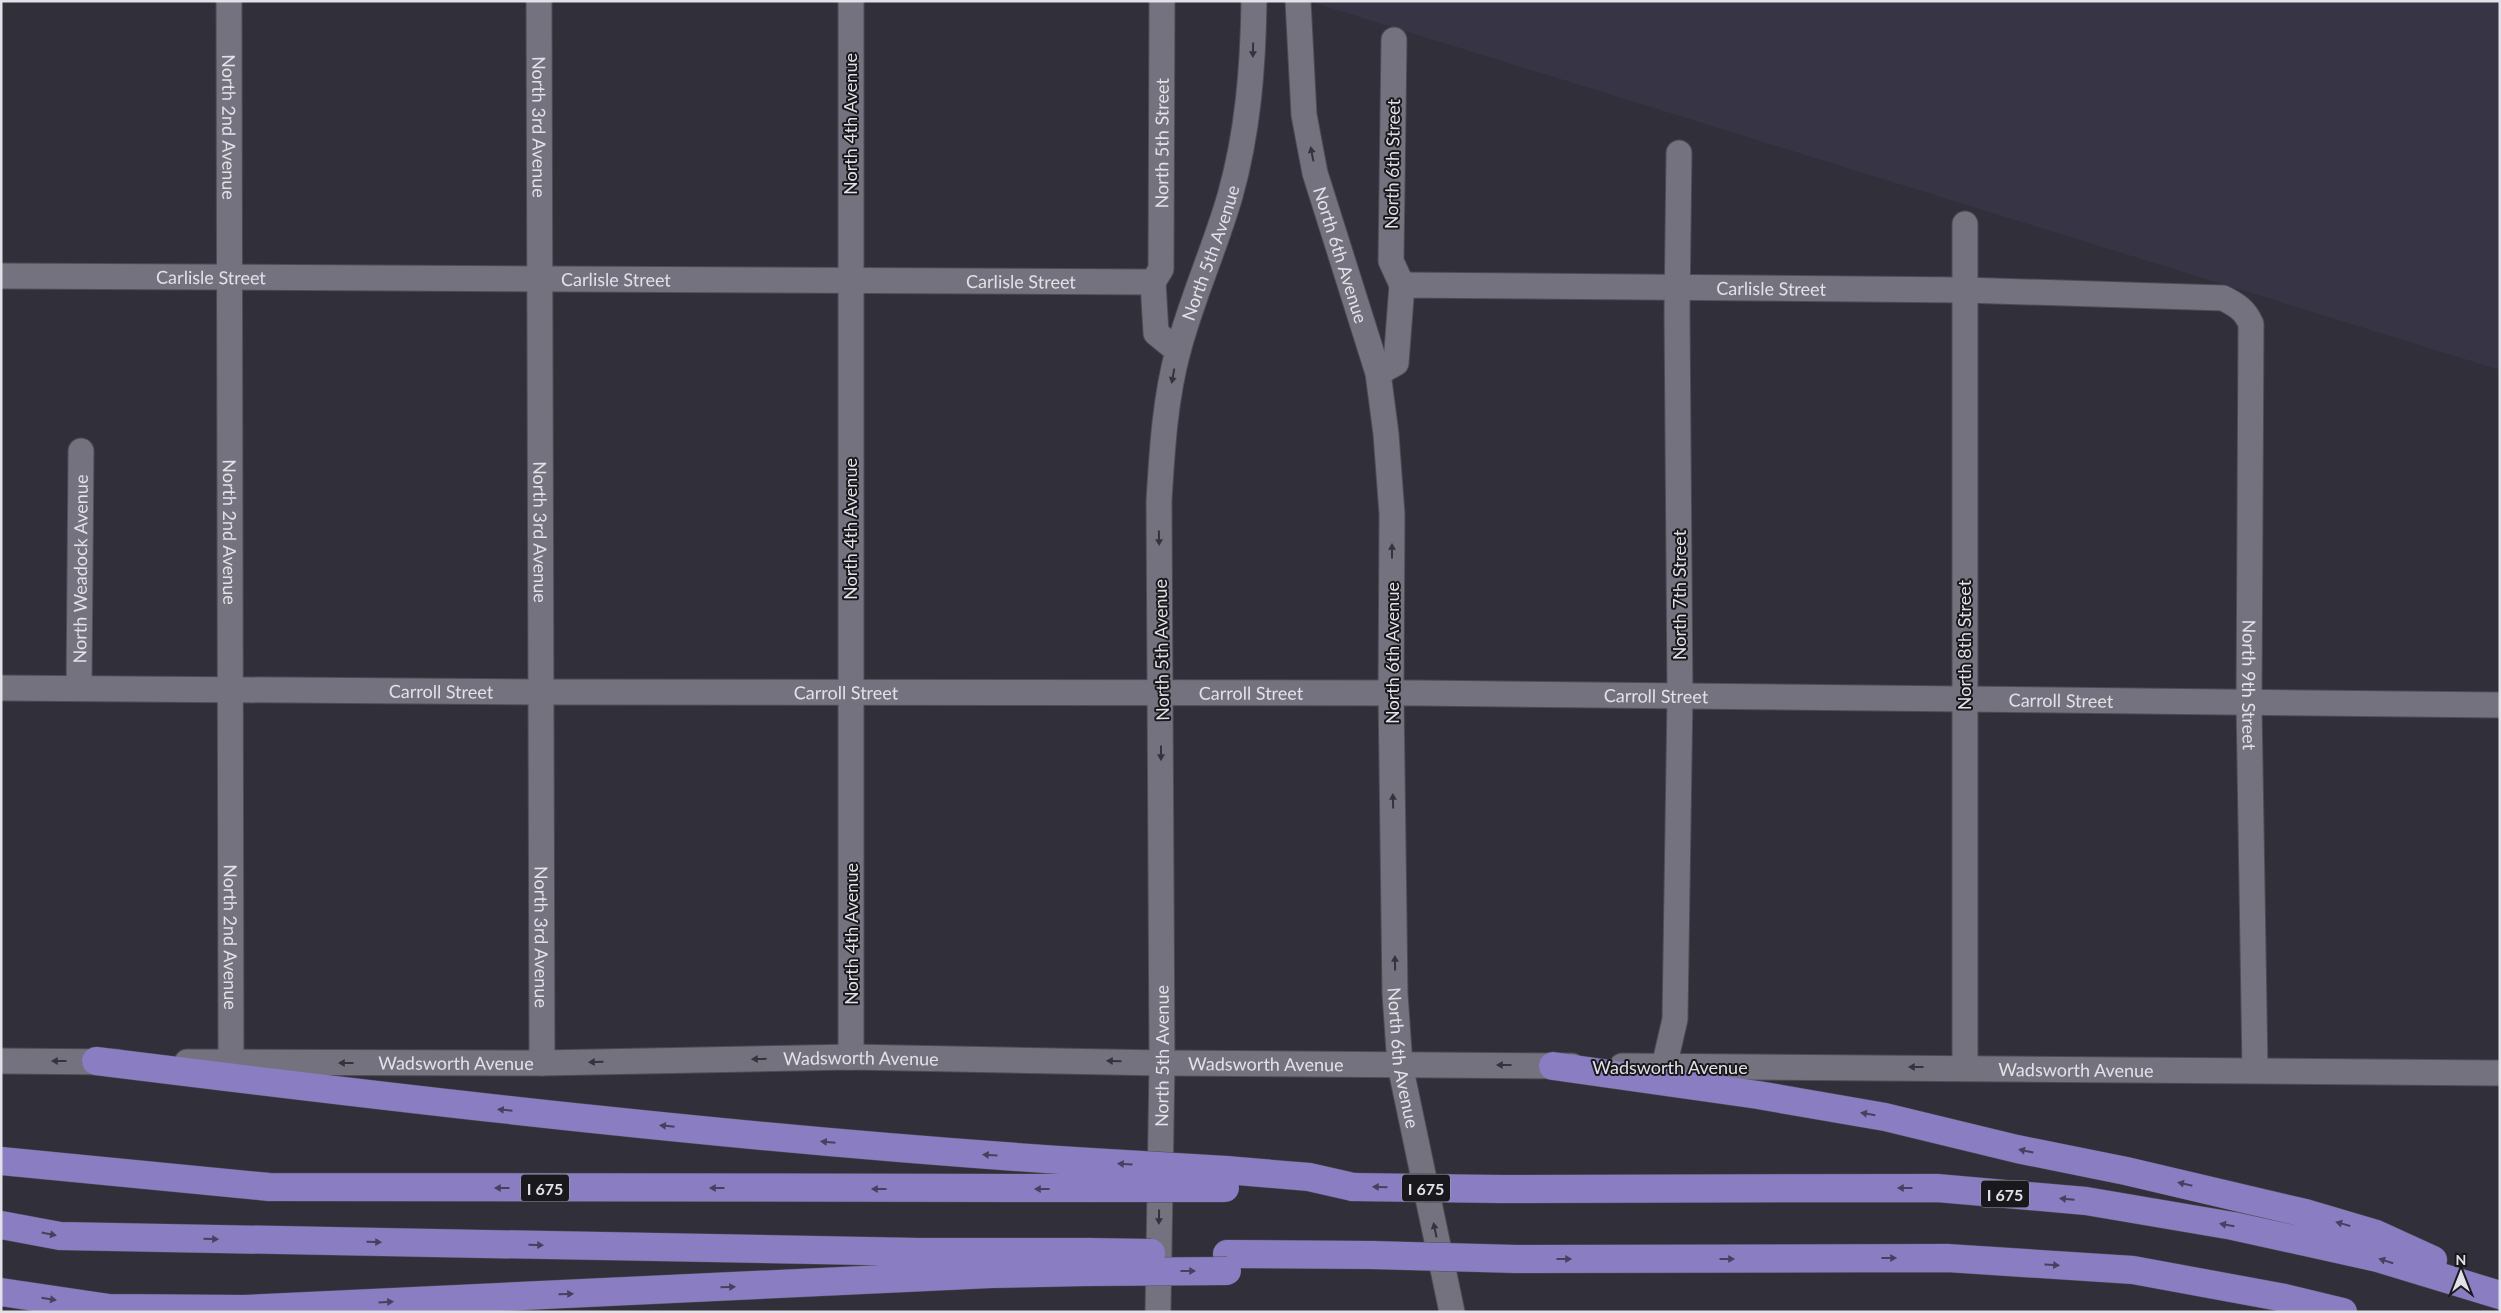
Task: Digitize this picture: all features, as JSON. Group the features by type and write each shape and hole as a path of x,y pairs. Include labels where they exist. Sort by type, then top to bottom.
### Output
{"highway":[{"path":"96,1062 440,1103 738,1134 964,1154 1091,1162 1226,1179"},
{"path":"1553,1066 1758,1095 1885,1117 2017,1149 2250,1199 2376,1234 2500,1293"},
{"name":"I 675","path":"1,1161 269,1187 1090,1188 1226,1179 1309,1177 1353,1187 1499,1189 1937,1188 2086,1201 2233,1226 2368,1256 2500,1293"},
{"path":"1,1225 70,1236 910,1251 1087,1262 1227,1262 1364,1255 1516,1259 1947,1258 2133,1270 2285,1298 2342,1312"},
{"path":"1,1292 109,1308 244,1309 992,1274 1087,1262"}],"street":[{"name":"North 2nd Avenue","path":"229,1 230,1062"},
{"name":"North 3rd Avenue","path":"539,1 538,278 542,692 542,1063"},
{"name":"North 4th Avenue","path":"851,1 849,280 851,1057"},
{"name":"North 5th Street","path":"1153,282 1161,269 1162,1"},
{"name":"North 5th Avenue","path":"1158,1312 1162,1063 1159,501 1162,441 1178,351 1230,196 1246,127 1253,62 1254,1"},
{"name":"North 6th Avenue","path":"1298,1 1304,115 1315,174 1378,373 1386,434 1392,514 1395,994 1400,1064 1452,1312"},
{"name":"North 6th Street","path":"1394,40 1392,261 1402,285"},
{"name":"North 7th Street","path":"1664,1067 1675,1019 1680,696 1677,287 1679,153"},
{"name":"North 8th Street","path":"1965,224 1965,1067"},
{"name":"Carlisle Street","path":"1,276 1153,282"},
{"path":"1153,282 1156,333 1178,351"},
{"name":"Carlisle Street","path":"1402,285 1964,290 2222,298 2236,304"},
{"path":"1378,373 1396,363 1402,285"},
{"name":"North 9th Street","path":"2236,304 2246,312 2251,324 2249,704 2255,1070"},
{"name":"North Weadock Avenue","path":"79,688 81,451"},
{"name":"Carroll Street","path":"1,688 230,688 542,692 1392,693 2249,704 2500,705"},
{"name":"Wadsworth Avenue","path":"1,1061 542,1063 851,1057 1162,1063 1965,1067 2500,1073"}],"shaded area":[{"path":"1311,1 2500,1 2500,370 1318,4"}]}
